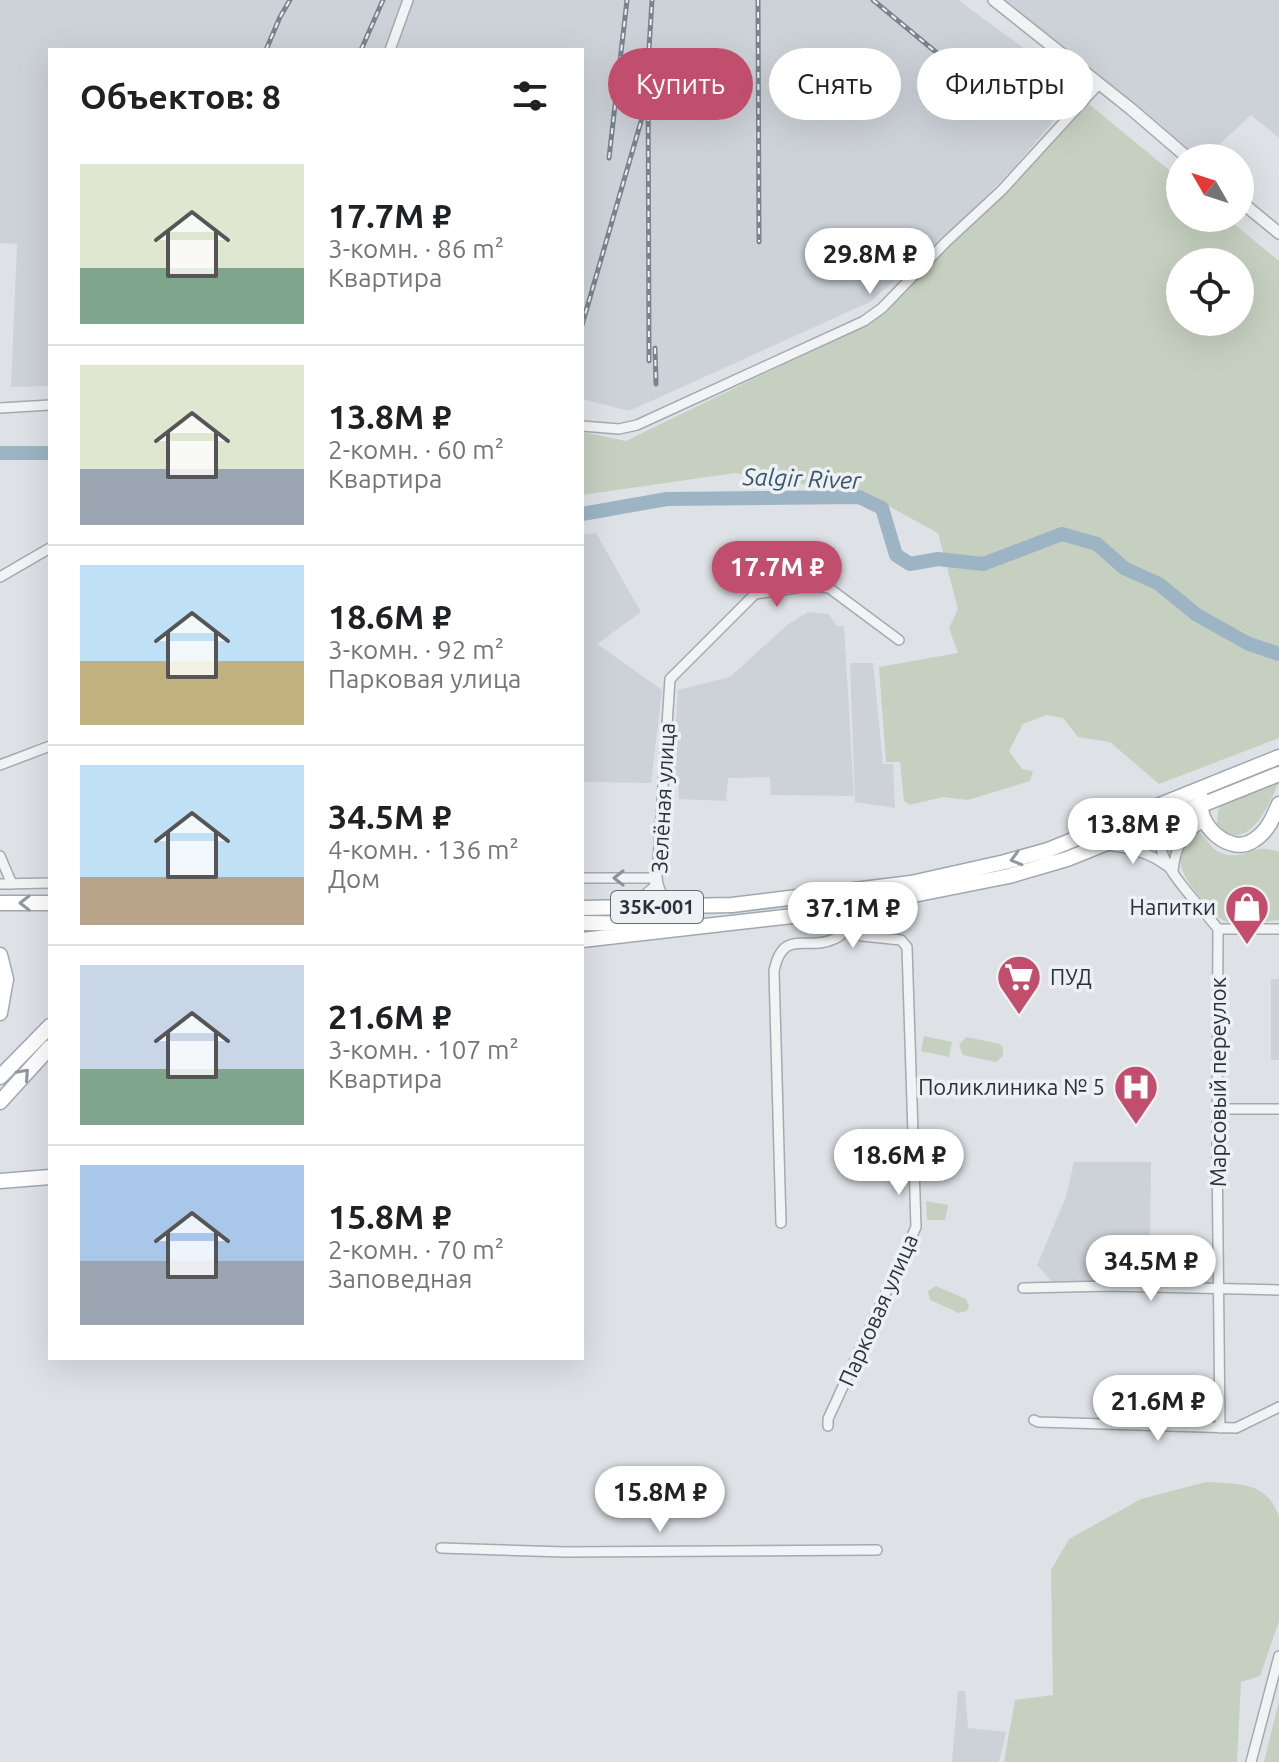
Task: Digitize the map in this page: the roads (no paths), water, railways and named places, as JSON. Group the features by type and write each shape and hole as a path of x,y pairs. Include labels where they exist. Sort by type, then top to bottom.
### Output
{"main road":[{"path":"1277,764 1216,788 1204,797 1200,806 1212,831 1235,845 1247,844 1264,831 1279,804"},
{"name":"35К-001","path":"584,923 702,925 828,912 1009,876 1067,859 1200,806 1277,764"},
{"name":"35К-001","path":"824,895 911,883 1048,850 1277,764"},
{"name":"Зелёная улица","path":"584,908 732,905 824,895"},
{"path":"0,903 48,903"},
{"path":"584,940 702,925"},
{"path":"0,955 6,979 0,1013"},
{"path":"0,1077 48,1028"},
{"path":"0,1102 48,1049"},
{"path":"0,1174 48,1170"},
{"path":"0,1181 48,1177"}],"street":[{"path":"391,48 408,0"},
{"path":"994,0 1172,144"},
{"path":"584,426 619,429 637,425 864,321 882,308 1002,190 1098,85"},
{"path":"1254,212 1279,233"},
{"path":"0,408 48,405"},
{"path":"0,577 48,549"},
{"name":"Зелёная улица","path":"824,895 676,901 660,893 658,882 670,679 755,594 808,586 829,588 899,640"},
{"path":"0,765 48,747"},
{"path":"1216,788 1185,803 1171,818 1161,848 1173,871 1218,929 1279,929"},
{"path":"1173,871 1178,845 1192,828 1206,822"},
{"path":"1099,845 1135,849 1158,859 1173,871"},
{"path":"0,856 12,884"},
{"path":"584,878 658,882"},
{"path":"628,908 658,882"},
{"path":"0,884 48,883"},
{"name":"Парковая улица","path":"828,912 862,936 901,940 907,947 916,1227 828,1419 828,1426"},
{"path":"781,1223 774,971 777,956 794,943 833,940 849,927"},
{"name":"Марсовый переулок","path":"1218,929 1220,1428"},
{"path":"1218,1109 1274,1109"},
{"path":"1023,1288 1110,1286 1279,1290"},
{"path":"1034,1420 1236,1428 1279,1407"},
{"path":"441,1548 565,1552 877,1550"},
{"path":"1251,1762 1279,1656"}],"waterway":[{"name":"Salgir River","path":"0,453 48,453"},
{"name":"Salgir River","path":"584,514 667,499 859,497 882,508 896,555 910,564 938,559 983,564 1062,534 1097,544 1124,568 1159,584 1197,615 1249,644 1279,654"}],"railway":[{"path":"267,48 290,0"},
{"path":"362,48 383,0"},
{"path":"609,158 627,0"},
{"path":"649,361 648,65 652,0"},
{"path":"758,0 759,242"},
{"path":"873,0 931,48"},
{"path":"584,318 641,120"},
{"path":"655,348 656,384"}],"place":[{"name":"Напитки","path":"1247,946"},
{"name":"ПУД","path":"1019,1016"},
{"name":"Поликлиника № 5","path":"1136,1126"}]}
